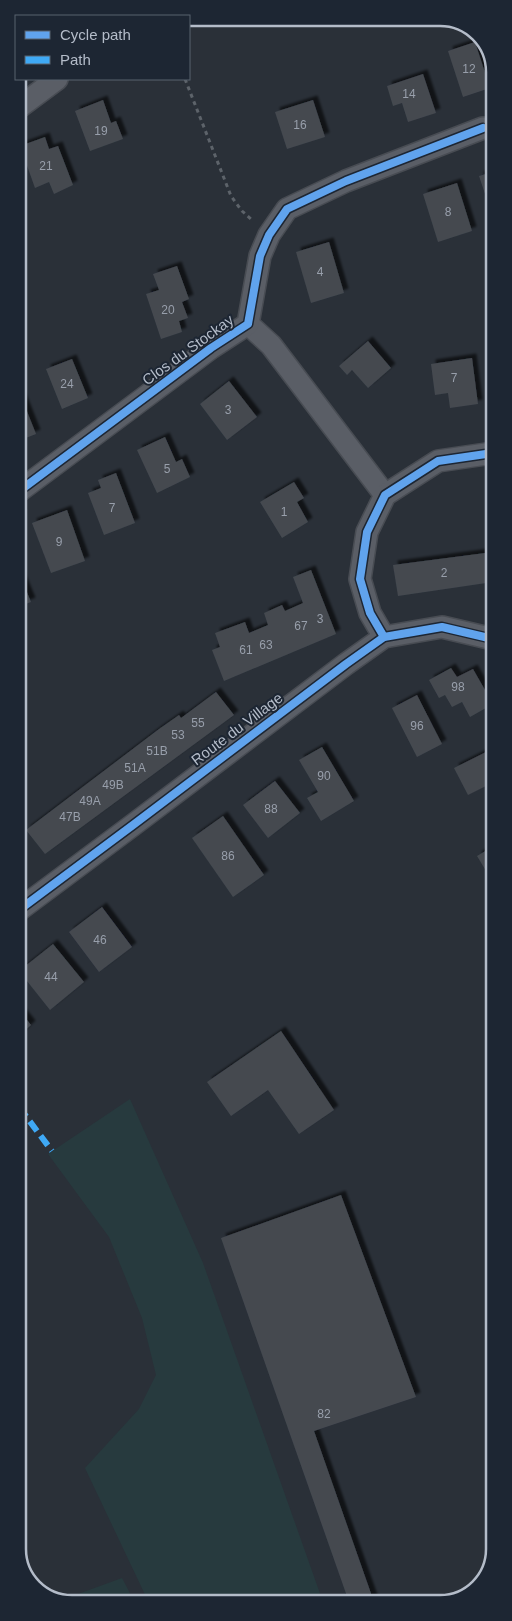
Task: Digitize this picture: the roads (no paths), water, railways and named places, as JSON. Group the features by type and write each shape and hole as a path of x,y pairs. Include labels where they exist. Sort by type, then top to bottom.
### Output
{"street":[{"path":"26,102 56,80"},
{"name":"Clos du Stockay","path":"26,486 211,348 248,324 260,256 268,235 287,209 346,181 484,128"},
{"name":"Clos du Stockay","path":"248,324 271,345 384,495"},
{"path":"384,637 370,613 360,579 367,532 384,495 438,461 486,454"},
{"name":"Route du Village","path":"26,904 384,637 442,627 486,637"}]}
